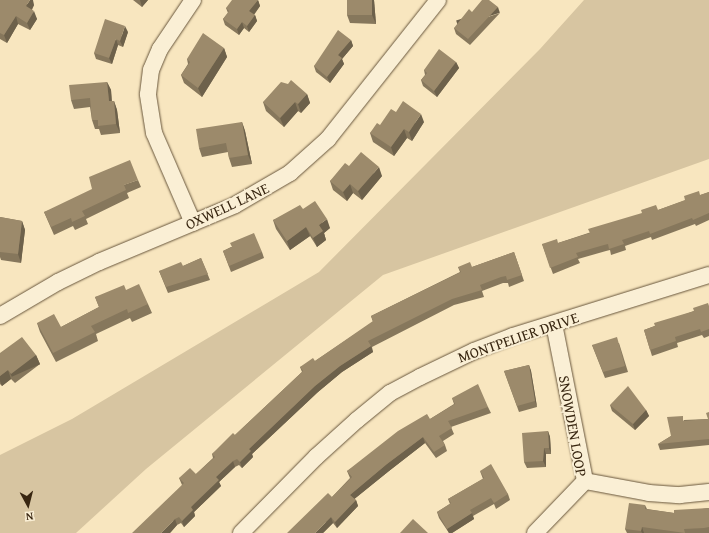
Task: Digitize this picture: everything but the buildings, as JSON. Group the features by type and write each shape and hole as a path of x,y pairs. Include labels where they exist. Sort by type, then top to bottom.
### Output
{"street":[{"path":"193,0 160,49 151,70 148,94 154,133 193,223"},
{"name":"OXWELL LANE","path":"0,316 58,282 99,262 235,205 296,169 328,139 438,0"},
{"name":"MONTPELIER DRIVE","path":"241,533 316,457 390,393 474,351 709,275"},
{"name":"SNOWDEN LOOP","path":"535,533 585,481 554,324"},
{"path":"585,481 649,493 680,495 709,492"}],"shaded area":[{"path":"584,0 709,0 709,159 383,275 146,469 76,533 0,533 0,455 72,419 319,272 540,49"}]}
